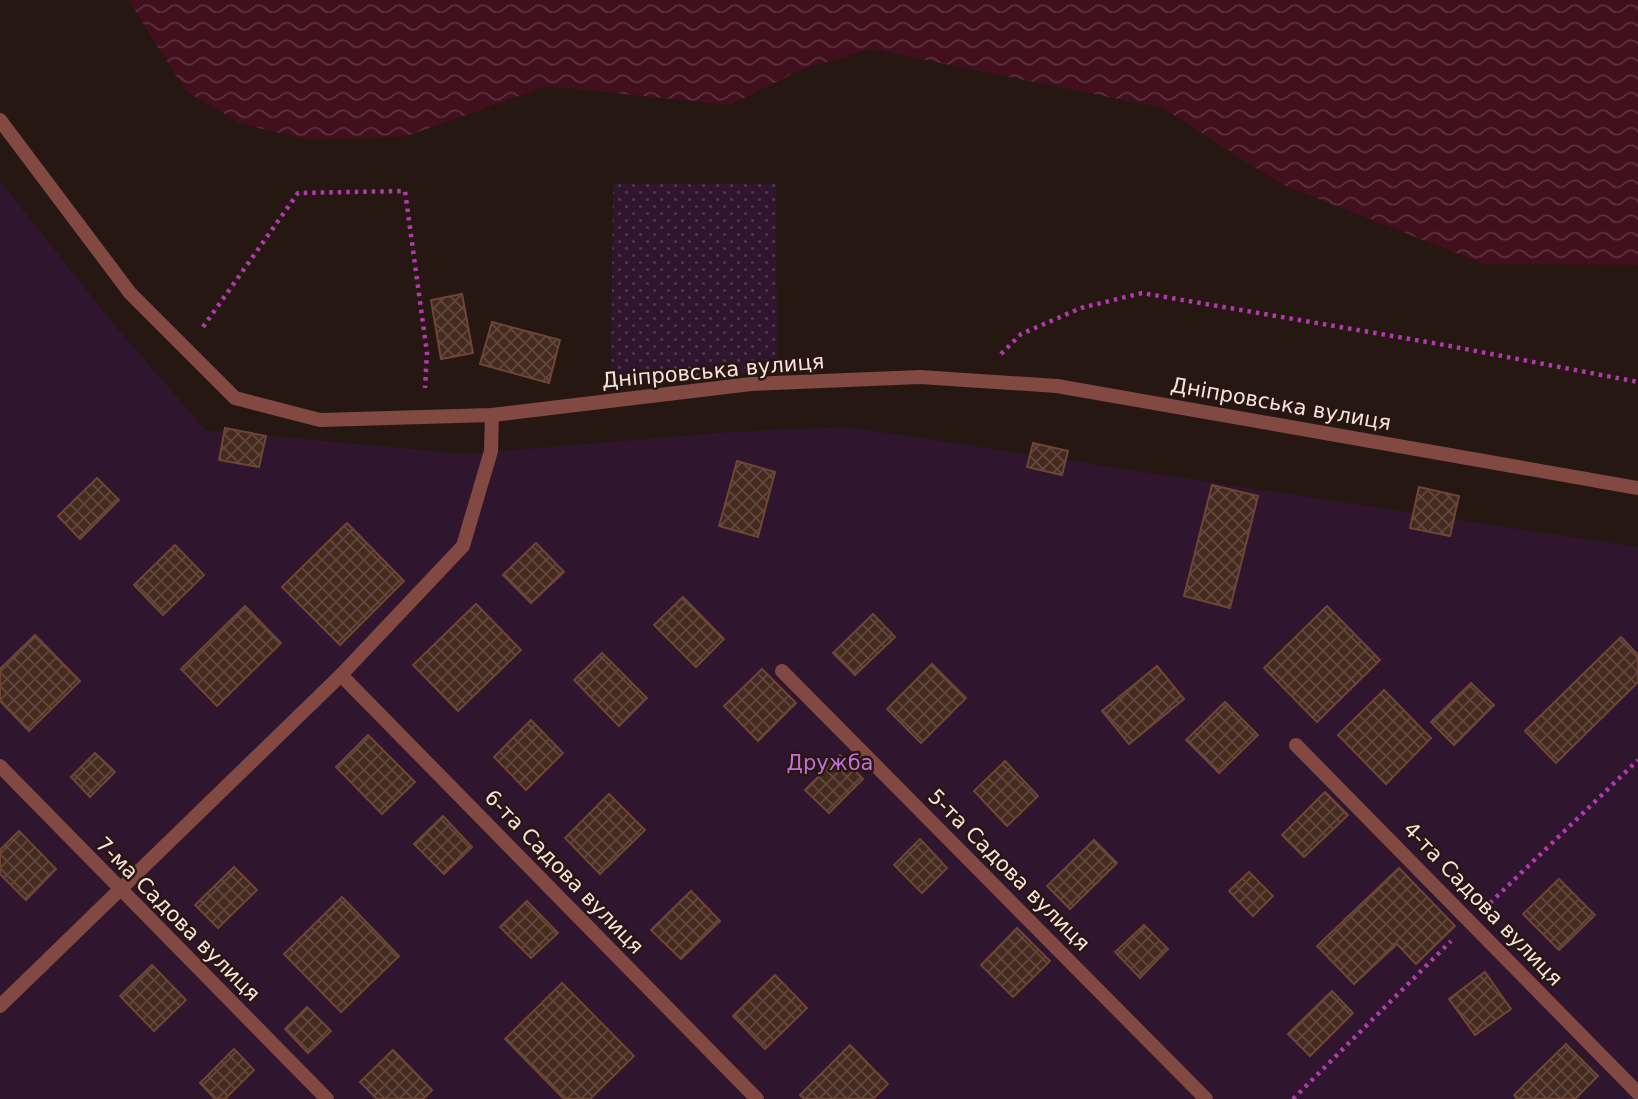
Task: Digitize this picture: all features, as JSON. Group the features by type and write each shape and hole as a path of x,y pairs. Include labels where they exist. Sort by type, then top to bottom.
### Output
{"street":[{"name":"Дніпровська вулиця","path":"0,120 130,293 235,398 320,421 492,415 751,384 920,377 1057,386 1638,488"},
{"path":"0,1006 341,675 463,546 491,451 492,415"},
{"name":"5-та Садова вулиця","path":"782,671 1206,1099"},
{"name":"6-та Садова вулиця","path":"341,675 757,1099"},
{"name":"4-та Садова вулиця","path":"1296,745 1638,1093"},
{"name":"7-ма Садова вулиця","path":"0,766 327,1099"}],"path":[{"path":"187,350 298,193 405,191 427,353 423,417"},
{"path":"973,381 1021,334 1081,308 1142,293 1439,344 1638,382"}],"green space":[{"name":"Дружба","path":"0,181 116,327 206,430 465,454 729,432 848,427 1638,547 1638,1099 0,1099"},
{"path":"613,184 776,184 777,372 611,381"}],"water":[{"path":"128,0 1638,0 1638,265 1484,264 1281,184 1163,108 871,49 800,70 730,105 547,86 404,137 309,140 242,124 186,91"}],"building":[{"path":"462,294 473,353 441,359 431,300"},
{"path":"492,322 560,340 549,383 480,364"},
{"path":"225,428 266,436 259,467 219,460"},
{"path":"1033,443 1068,451 1062,475 1027,467"},
{"path":"737,461 775,472 758,537 719,526"},
{"path":"97,478 119,500 80,539 58,516"},
{"path":"1212,485 1258,496 1230,608 1184,596"},
{"path":"1419,487 1459,496 1450,536 1410,528"},
{"path":"347,523 404,581 340,645 282,587"},
{"path":"536,543 564,572 531,603 503,575"},
{"path":"175,545 204,575 163,615 134,585"},
{"path":"683,597 724,639 696,667 654,625"},
{"path":"476,604 521,650 458,711 413,665"},
{"path":"245,606 281,643 217,706 181,669"},
{"path":"1327,606 1380,660 1317,722 1264,668"},
{"path":"873,614 895,637 855,675 833,653"},
{"path":"35,635 80,681 29,731 0,701 0,669"},
{"path":"1621,637 1638,655 1638,682 1556,763 1525,731"},
{"path":"602,653 647,698 619,726 574,680"},
{"path":"932,664 966,698 921,743 887,709"},
{"path":"1157,666 1184,699 1129,744 1102,711"},
{"path":"762,669 796,703 758,741 724,706"},
{"path":"1471,683 1494,705 1454,745 1431,722"},
{"path":"1384,690 1431,738 1386,784 1338,735"},
{"path":"1225,702 1258,735 1219,773 1186,740"},
{"path":"531,720 563,753 526,790 494,757"},
{"path":"368,735 415,782 382,814 336,767"},
{"path":"95,753 115,772 90,797 71,777"},
{"path":"840,755 863,779 829,813 805,790"},
{"path":"1005,761 1038,796 1007,826 974,791"},
{"path":"1325,792 1348,815 1304,857 1282,835"},
{"path":"609,794 645,830 600,874 565,838"},
{"path":"443,816 472,847 444,874 414,844"},
{"path":"19,831 56,869 26,900 0,874 0,850"},
{"path":"920,839 947,868 922,893 894,865"},
{"path":"1094,840 1117,863 1070,909 1047,886"},
{"path":"234,867 257,890 218,928 195,905"},
{"path":"1399,868 1455,926 1416,964 1397,944 1354,984 1317,946"},
{"path":"1249,872 1273,896 1253,916 1229,891"},
{"path":"1559,879 1595,915 1559,950 1523,914"},
{"path":"691,891 720,921 681,959 651,930"},
{"path":"342,897 399,956 341,1012 284,954"},
{"path":"527,901 558,933 531,958 500,927"},
{"path":"1144,925 1168,949 1140,978 1115,952"},
{"path":"1017,928 1050,961 1013,997 981,965"},
{"path":"152,965 186,1000 154,1031 120,996"},
{"path":"1485,972 1511,1009 1475,1035 1449,999"},
{"path":"775,975 807,1008 765,1049 733,1016"},
{"path":"562,983 634,1056 590,1099 564,1099 505,1039"},
{"path":"1332,991 1353,1013 1310,1056 1288,1034"},
{"path":"307,1007 331,1031 308,1053 285,1029"},
{"path":"1566,1044 1598,1076 1575,1099 1517,1099 1514,1095"},
{"path":"850,1045 888,1084 873,1099 804,1099 800,1095"},
{"path":"234,1049 254,1070 225,1099 215,1099 200,1083"},
{"path":"393,1050 432,1090 423,1099 377,1099 360,1082"}]}
